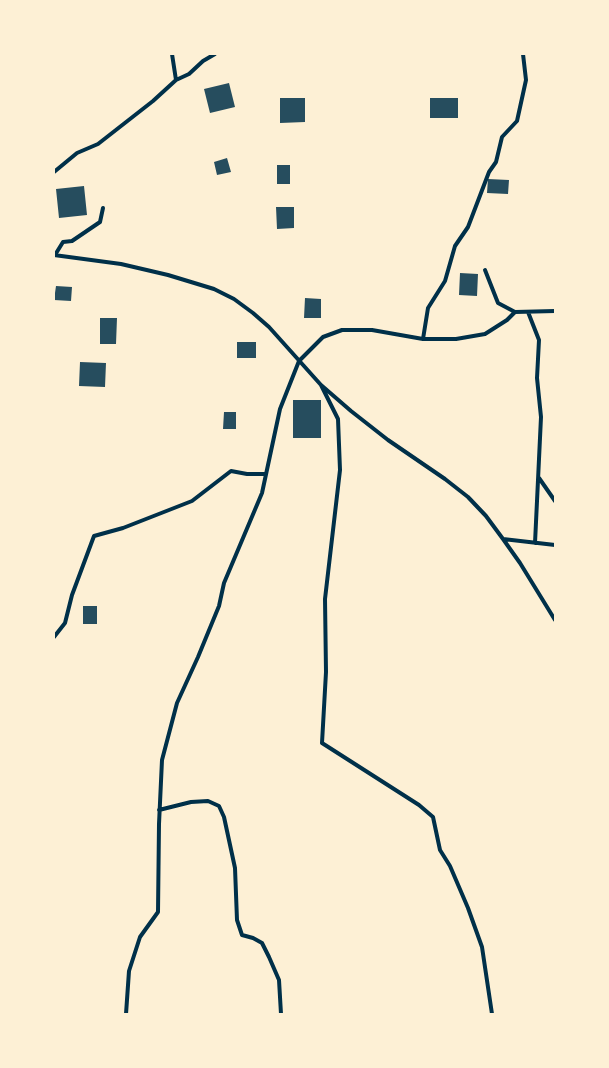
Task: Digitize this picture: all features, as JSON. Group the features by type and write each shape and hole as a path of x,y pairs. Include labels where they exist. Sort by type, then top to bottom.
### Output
{"street":[{"path":"172,54 176,80"},
{"path":"54,172 77,153 98,144 153,101 176,80 189,74 203,61 216,54"},
{"path":"423,339 428,308 445,281 455,246 468,227 489,172 496,162 502,137 517,121 526,80 523,54"},
{"path":"103,208 100,222 72,241 63,242 55,255 127,266 168,275 214,289 234,299 269,327 321,385 357,416 468,497 486,516 520,563 555,620"},
{"path":"486,270 498,303 515,312 555,311"},
{"path":"126,1014 129,971 140,937 158,912 159,810 162,760 177,703 219,606 224,583 262,493 280,409 299,361 323,337 342,330 372,330 423,339 456,338 485,334 507,320 515,312"},
{"path":"528,312 539,340 536,378 541,417 535,543"},
{"path":"321,385 338,419 340,470 325,599 326,672 322,743 419,805 433,817 440,850 450,866 468,908 482,947 492,1014"},
{"path":"54,637 65,623 72,595 94,536 123,528 192,501 231,470 247,474 266,474"},
{"path":"538,478 555,502"},
{"path":"503,539 555,545"},
{"path":"159,810 191,802 208,801 219,806 224,816 235,868 237,920 242,935 262,943 270,957 279,980 281,1014"}],"building":[{"path":"229,83 235,107 210,113 204,89"},
{"path":"280,98 305,98 305,122 280,123"},
{"path":"430,98 458,98 458,118 430,118"},
{"path":"227,158 231,172 217,175 214,162"},
{"path":"277,165 290,165 290,184 277,184"},
{"path":"488,179 509,180 508,194 487,193"},
{"path":"84,186 87,215 59,218 56,189"},
{"path":"276,207 294,207 294,228 277,229"},
{"path":"460,273 478,274 477,296 459,295"},
{"path":"56,286 72,287 71,301 54,300"},
{"path":"305,298 321,299 321,318 304,318"},
{"path":"100,318 117,318 116,344 100,344"},
{"path":"237,342 256,342 256,358 237,358"},
{"path":"80,362 106,363 105,387 79,386"},
{"path":"293,400 321,400 321,438 293,438"},
{"path":"224,412 236,412 236,429 223,429"},
{"path":"83,606 97,606 97,624 83,624"}]}
